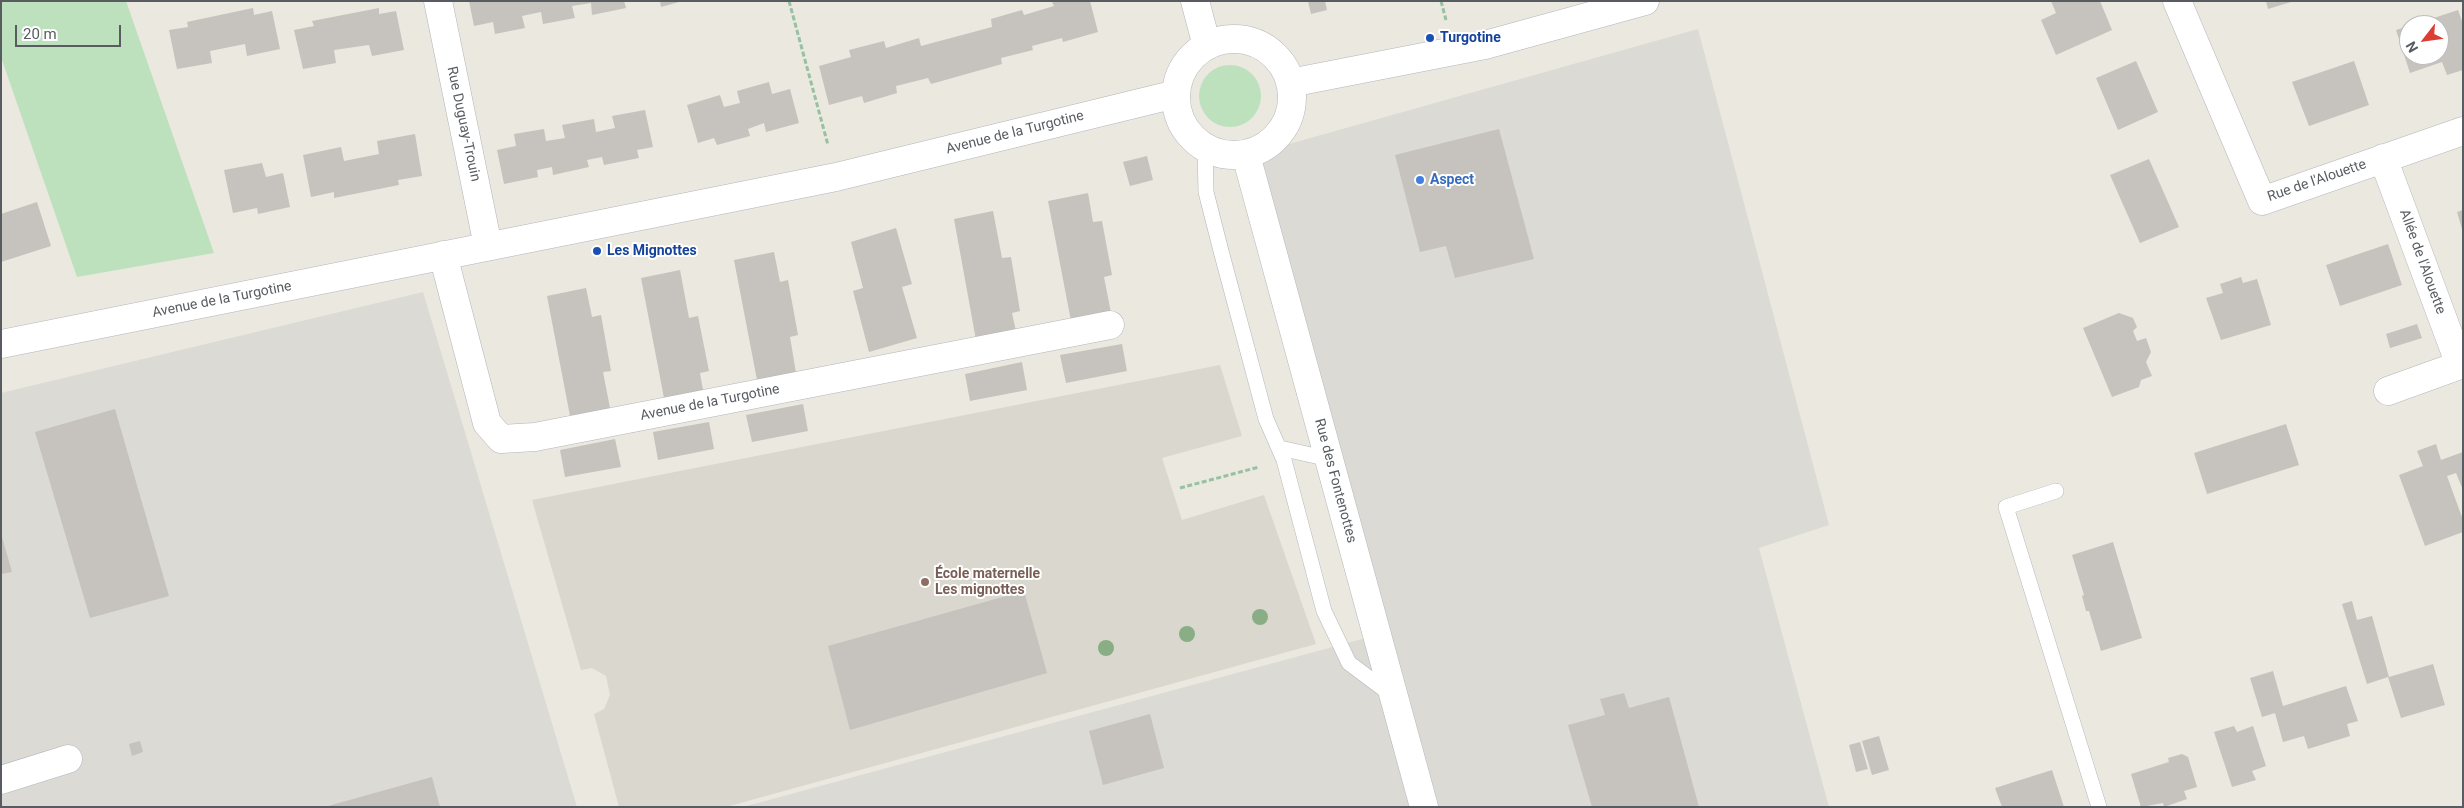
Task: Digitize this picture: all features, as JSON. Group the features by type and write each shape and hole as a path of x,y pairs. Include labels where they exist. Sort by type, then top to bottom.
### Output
{"street":[{"name":"Rue Duguay-Trouin","path":"438,1 488,246"},
{"path":"1195,1 1207,46"},
{"path":"1290,84 1485,45 1645,1"},
{"name":"Rue de l'Alouette","path":"2177,1 2262,201 2463,131"},
{"path":"1230,39 1255,43 1269,51 1282,64 1290,84 1292,103 1287,123 1275,138 1263,148 1246,155 1226,155 1205,148 1190,135 1180,119 1176,94 1181,73 1192,57 1207,46 1230,39"},
{"name":"Avenue de la Turgotine","path":"1,344 836,177 1176,94"},
{"name":"Rue des Fontenottes","path":"1246,155 1424,807"},
{"name":"Allée de l'Alouette","path":"2383,158 2461,365 2388,391"},
{"name":"Avenue de la Turgotine","path":"443,255 488,423 501,439 535,437 1110,325"},
{"path":"1,780 68,759"}],"lane":[{"path":"1205,148 1206,192 1219,243 1266,419 1282,454 1324,611 1349,663 1394,697"},
{"path":"1282,454 1329,459"},
{"path":"2056,491 2006,507 2099,807"}],"path":[{"path":"789,1 836,177"},
{"path":"1180,488 1282,454"}],"shaded area":[{"path":"1698,29 1829,525 1759,548 1829,807 743,807 1373,636 1250,155"},
{"path":"423,292 577,807 1,807 1,393"},
{"name":"École maternelle Les mignottes","path":"1220,365 1242,436 1162,458 1182,520 1264,495 1316,644 726,807 619,807 594,714 604,709 610,695 606,676 592,668 581,670 532,500"}],"green space":[{"path":"1,1 126,1 214,253 77,277 1,57"},
{"path":"1224,65 1236,65 1252,74 1259,84 1261,96 1259,108 1252,118 1236,127 1224,127 1213,122 1204,113 1199,102 1199,90 1204,79 1213,70"}],"building":[{"path":"469,1 624,1 626,8 592,15 591,3 572,6 575,18 543,24 541,12 522,16 525,28 495,34 493,22 474,26"},
{"path":"660,1 679,1 679,2 661,7"},
{"path":"1090,1 1098,32 1063,42 1062,38 1032,46 1033,50 1001,58 1002,64 931,84 928,78 896,86 897,93 864,103 862,96 829,105 819,66 851,57 849,50 884,41 886,48 919,38 921,46 992,27 991,19 1022,10 1024,15 1054,6 1052,2"},
{"path":"1308,1 1325,1 1327,10 1311,14"},
{"path":"2051,1 2100,1 2112,30 2056,55 2041,20 2056,13"},
{"path":"2266,1 2291,1 2291,2 2268,9"},
{"path":"253,8 254,15 272,11 280,49 247,56 245,44 210,51 212,63 177,69 169,30 188,27 187,22"},
{"path":"379,8 379,14 396,11 404,50 372,56 369,45 334,50 336,63 303,69 294,30 314,26 312,21"},
{"path":"2458,10 2463,24 2463,70 2447,75 2443,65 2449,65 2449,15 2443,15"},
{"path":"2136,61 2158,112 2118,130 2096,78"},
{"path":"2354,61 2369,105 2309,126 2292,82"},
{"path":"2407,65 2433,65 2410,73"},
{"path":"769,82 772,94 790,89 799,123 766,132 764,123 748,129 750,136 717,145 714,138 698,143 687,105 720,95 724,107 740,103 737,91"},
{"path":"645,110 653,147 637,150 639,158 604,165 602,157 587,160 589,167 553,175 552,167 537,170 538,177 504,184 497,150 516,146 514,134 544,129 546,141 565,138 562,125 594,119 596,132 615,128 612,116"},
{"path":"1499,129 1534,259 1455,278 1446,246 1420,252 1395,155"},
{"path":"415,134 422,176 398,180 399,185 334,198 334,192 311,197 303,155 341,147 344,161 379,154 377,141"},
{"path":"1147,156 1153,180 1130,186 1123,162"},
{"path":"2149,159 2179,227 2140,243 2110,175"},
{"path":"262,163 266,177 283,173 290,207 258,214 257,208 233,213 224,170"},
{"path":"1088,193 1093,222 1102,221 1112,275 1104,277 1111,313 1071,321 1048,201"},
{"path":"37,202 51,246 1,262 1,214"},
{"path":"2463,210 2463,229 2462,229 2457,212"},
{"path":"993,211 1002,258 1011,257 1020,311 1012,313 1016,331 976,340 954,219"},
{"path":"896,228 912,284 902,287 917,338 869,352 853,291 863,288 851,242"},
{"path":"2388,244 2402,285 2340,306 2326,265"},
{"path":"774,252 780,282 788,280 798,335 790,337 796,373 757,380 734,260"},
{"path":"680,270 689,318 698,316 709,371 700,373 703,390 664,398 641,278"},
{"path":"2241,277 2243,283 2257,279 2271,325 2221,340 2206,298 2223,293 2220,284"},
{"path":"586,288 592,317 601,315 611,371 603,372 610,408 570,416 547,296"},
{"path":"2119,313 2133,318 2137,327 2133,331 2137,341 2146,338 2151,352 2146,362 2152,376 2141,380 2139,387 2112,397 2083,328"},
{"path":"2417,324 2422,338 2390,348 2386,334"},
{"path":"1122,344 1127,371 1066,383 1060,355"},
{"path":"1022,362 1027,390 970,401 965,374"},
{"path":"803,404 808,431 752,442 746,415"},
{"path":"115,409 169,596 90,618 35,432"},
{"path":"709,422 714,449 658,460 653,432"},
{"path":"2286,424 2299,465 2207,494 2194,453"},
{"path":"615,439 621,467 565,477 560,450"},
{"path":"2436,444 2441,460 2463,452 2463,490 2456,473 2447,476 2463,520 2463,532 2425,546 2399,475 2423,466 2417,451"},
{"path":"1,538 12,572 1,574"},
{"path":"2113,542 2142,638 2101,651 2089,611 2086,611 2082,596 2084,595 2072,555"},
{"path":"1024,591 1047,673 850,730 828,646"},
{"path":"2352,601 2357,620 2372,616 2389,677 2433,664 2445,705 2401,718 2388,677 2367,684 2342,604"},
{"path":"2273,671 2283,706 2346,686 2358,721 2347,724 2350,736 2308,749 2304,736 2283,742 2275,713 2262,717 2250,678"},
{"path":"1624,693 1629,708 1669,697 1699,807 1592,807 1568,725 1605,715 1600,699"},
{"path":"1150,714 1164,768 1103,785 1089,731"},
{"path":"2234,726 2237,732 2253,726 2266,766 2252,771 2256,780 2232,787 2214,732"},
{"path":"1879,736 1889,770 1872,775 1862,741"},
{"path":"140,741 143,752 132,756 129,744"},
{"path":"1860,742 1868,769 1856,772 1849,745"},
{"path":"2182,754 2188,757 2197,787 2184,791 2187,799 2164,807 2163,803 2141,807 2131,774 2169,762 2168,758"},
{"path":"2052,770 2064,807 2002,807 1995,788"},
{"path":"432,777 440,807 328,807 328,806"}],"place":[{"name":"Turgotine","path":"1430,38"},
{"name":"Aspect","path":"1420,180"},
{"name":"Les Mignottes","path":"597,251"},
{"name":"École maternelle Les mignottes","path":"925,582"}]}
